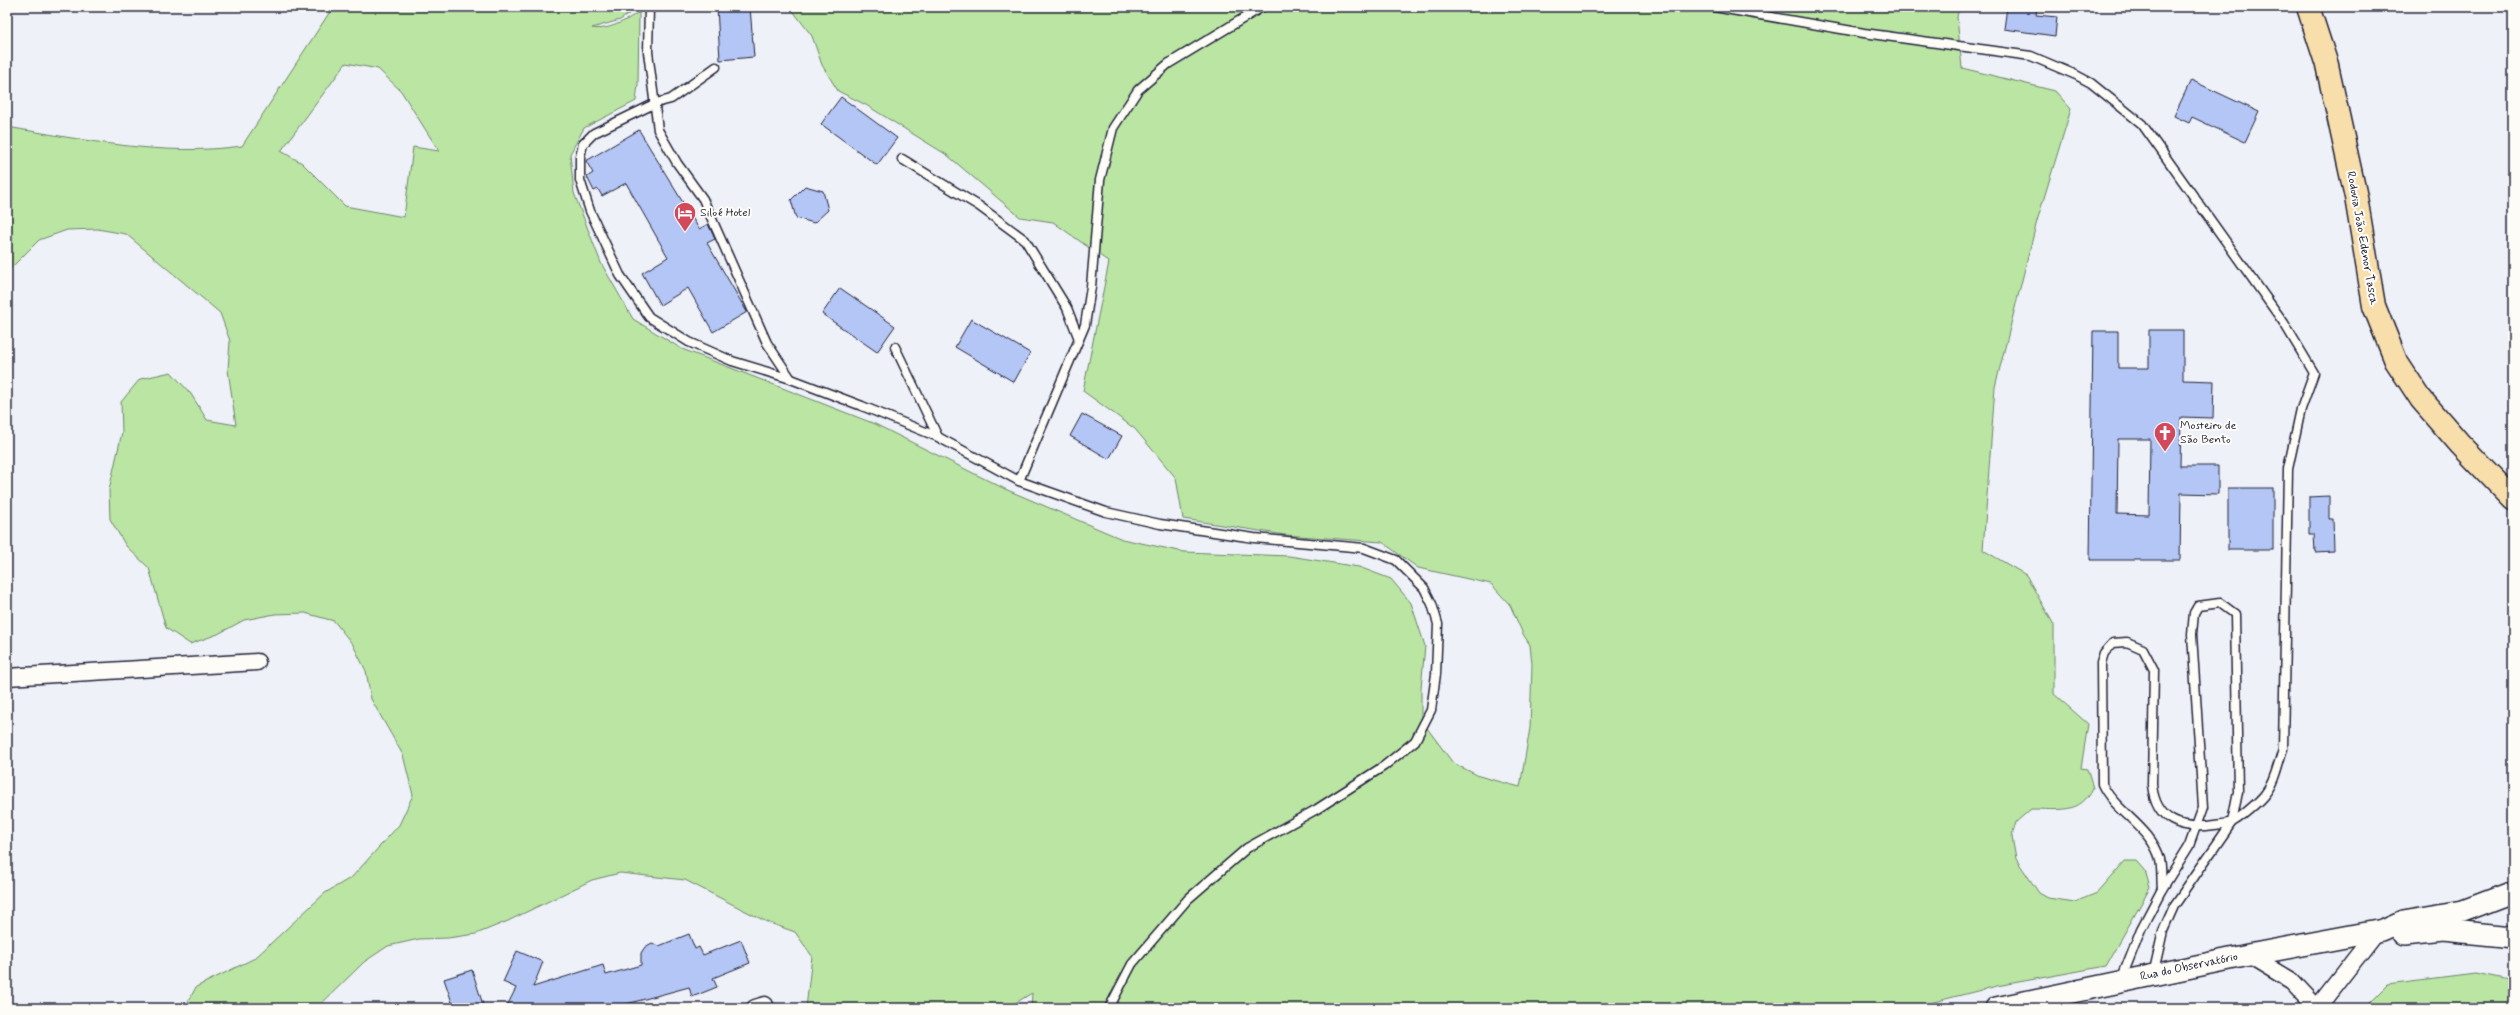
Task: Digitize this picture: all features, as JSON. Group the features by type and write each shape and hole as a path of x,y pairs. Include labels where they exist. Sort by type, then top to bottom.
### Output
{"main road":[{"name":"Rodovia João Edenor Tasca","path":"2308,7 2329,72 2356,198 2374,306 2396,361 2421,399 2460,444 2513,499"}],"street":[{"path":"7,677 257,662"},
{"name":"Rua do Observatório","path":"1996,1008 2248,955 2380,930 2403,921 2463,911 2513,892"},
{"path":"2248,955 2292,980 2317,1008 2380,930"},
{"name":"Rua do Observatório","path":"2380,930 2404,934 2442,930 2513,936"}],"lane":[{"path":"650,7 648,52 656,103 658,130 677,162 703,199 767,343 791,379"},
{"path":"1019,481 1085,325 1091,287 1100,180 1113,128 1138,90 1168,64 1262,7"},
{"path":"1714,7 1864,33 2031,56 2076,74 2142,124 2305,356 2314,374 2301,409 2288,469 2283,749 2273,779 2265,794 2232,822 2174,906 2163,931 2153,976"},
{"path":"716,67 671,99 656,103 594,133 584,144 580,157 580,180 590,211 620,275 640,306 660,325 689,342 732,361 791,379 938,437 1019,481 1106,512 1160,524 1254,538 1364,548 1396,560 1415,578 1432,604 1438,624 1436,674 1431,710 1415,742 1384,766 1317,809 1247,848 1194,894 1132,964 1109,1008"},
{"path":"902,159 979,206 1025,240 1067,308 1079,339"},
{"path":"895,347 938,437"},
{"path":"2120,982 2141,929 2162,889 2189,846 2203,807 2192,634 2194,613 2198,606 2220,603 2235,614 2238,792 2232,822"},
{"path":"2162,889 2160,859 2154,844 2108,797 2102,784 2101,662 2104,653 2113,643 2127,642 2143,649 2154,670 2154,796 2162,813 2172,821 2197,827 2232,822"}],"green space":[{"path":"333,7 639,7 620,20 592,28 598,29 610,27 639,12 638,84 636,101 584,128 570,154 574,193 601,263 633,319 682,349 875,424 1005,489 1122,539 1184,552 1289,556 1359,567 1391,579 1411,603 1425,646 1421,688 1421,720 1453,763 1479,776 1520,787 1530,728 1532,664 1530,645 1523,634 1510,605 1491,584 1418,568 1382,542 1285,535 1183,519 1176,478 1135,429 1083,391 1109,262 1053,222 1020,217 947,155 866,105 838,91 822,65 812,36 790,7 1959,7 1957,17 1962,68 2055,91 2071,109 2037,221 1995,387 1983,550 2026,575 2054,625 2054,694 2088,724 2081,768 2087,769 2093,788 2088,797 2075,807 2067,809 2031,809 2016,822 2012,837 2016,859 2039,893 2048,898 2075,902 2097,893 2125,861 2137,861 2145,870 2150,888 2106,966 1997,986 1910,1008 1031,1008 1032,993 1007,1008 806,1008 812,956 795,932 767,922 685,880 620,873 592,880 508,921 476,934 448,938 419,939 388,946 364,962 317,1008 185,1008 196,987 255,958 325,893 352,877 399,825 413,795 403,755 371,699 366,671 353,645 334,621 305,613 275,614 244,620 218,634 190,644 166,628 149,568 126,546 110,519 109,490 122,432 121,402 140,379 171,372 191,394 207,420 236,425 228,370 230,341 220,313 126,234 97,229 67,230 39,240 7,272 7,127 124,146 183,150 242,146","holes":["346,63 378,69 401,91 439,151 413,147 404,217 345,206 302,163 281,151"]},
{"path":"2476,974 2513,982 2513,1008 2365,1008 2388,985"}],"building":[{"path":"717,7 750,7 754,57 720,60"},
{"path":"2007,7 2037,7 2036,15 2057,17 2055,36 2004,29"},
{"path":"2191,80 2259,112 2245,142 2192,117 2189,123 2174,116"},
{"path":"841,97 897,138 877,165 821,124"},
{"name":"Siloé Hotel","path":"639,130 699,229 708,224 715,239 707,243 747,312 713,332 688,288 660,305 642,273 668,257 626,183 602,196 598,189 594,191 587,177 593,173 586,161"},
{"path":"805,186 823,191 828,210 814,223 796,218 791,200"},
{"path":"840,288 895,326 877,352 822,314"},
{"path":"971,319 1030,353 1014,382 955,347"},
{"name":"Mosteiro de São Bento","path":"2149,330 2183,330 2183,380 2214,381 2213,418 2181,417 2180,466 2218,466 2218,494 2181,493 2180,560 2090,560 2093,331 2118,331 2118,368 2149,368","holes":["2118,439 2150,439 2149,515 2117,514"]},
{"path":"1082,414 1122,436 1109,459 1070,436"},
{"path":"2228,488 2273,488 2273,550 2228,550"},
{"path":"2329,496 2329,519 2333,519 2334,551 2315,552 2314,534 2309,534 2309,497"},
{"path":"689,934 695,949 699,947 703,955 741,940 750,963 713,978 717,987 692,997 689,987 612,1008 506,1008 516,988 503,982 517,951 543,962 533,987 603,965 606,975 641,965 641,953 645,947 652,943 659,946"},
{"path":"472,970 484,1008 454,1008 444,979"}],"place":[{"name":"Siloé Hotel","path":"685,232"},
{"name":"Mosteiro de São Bento","path":"2165,452"}]}
